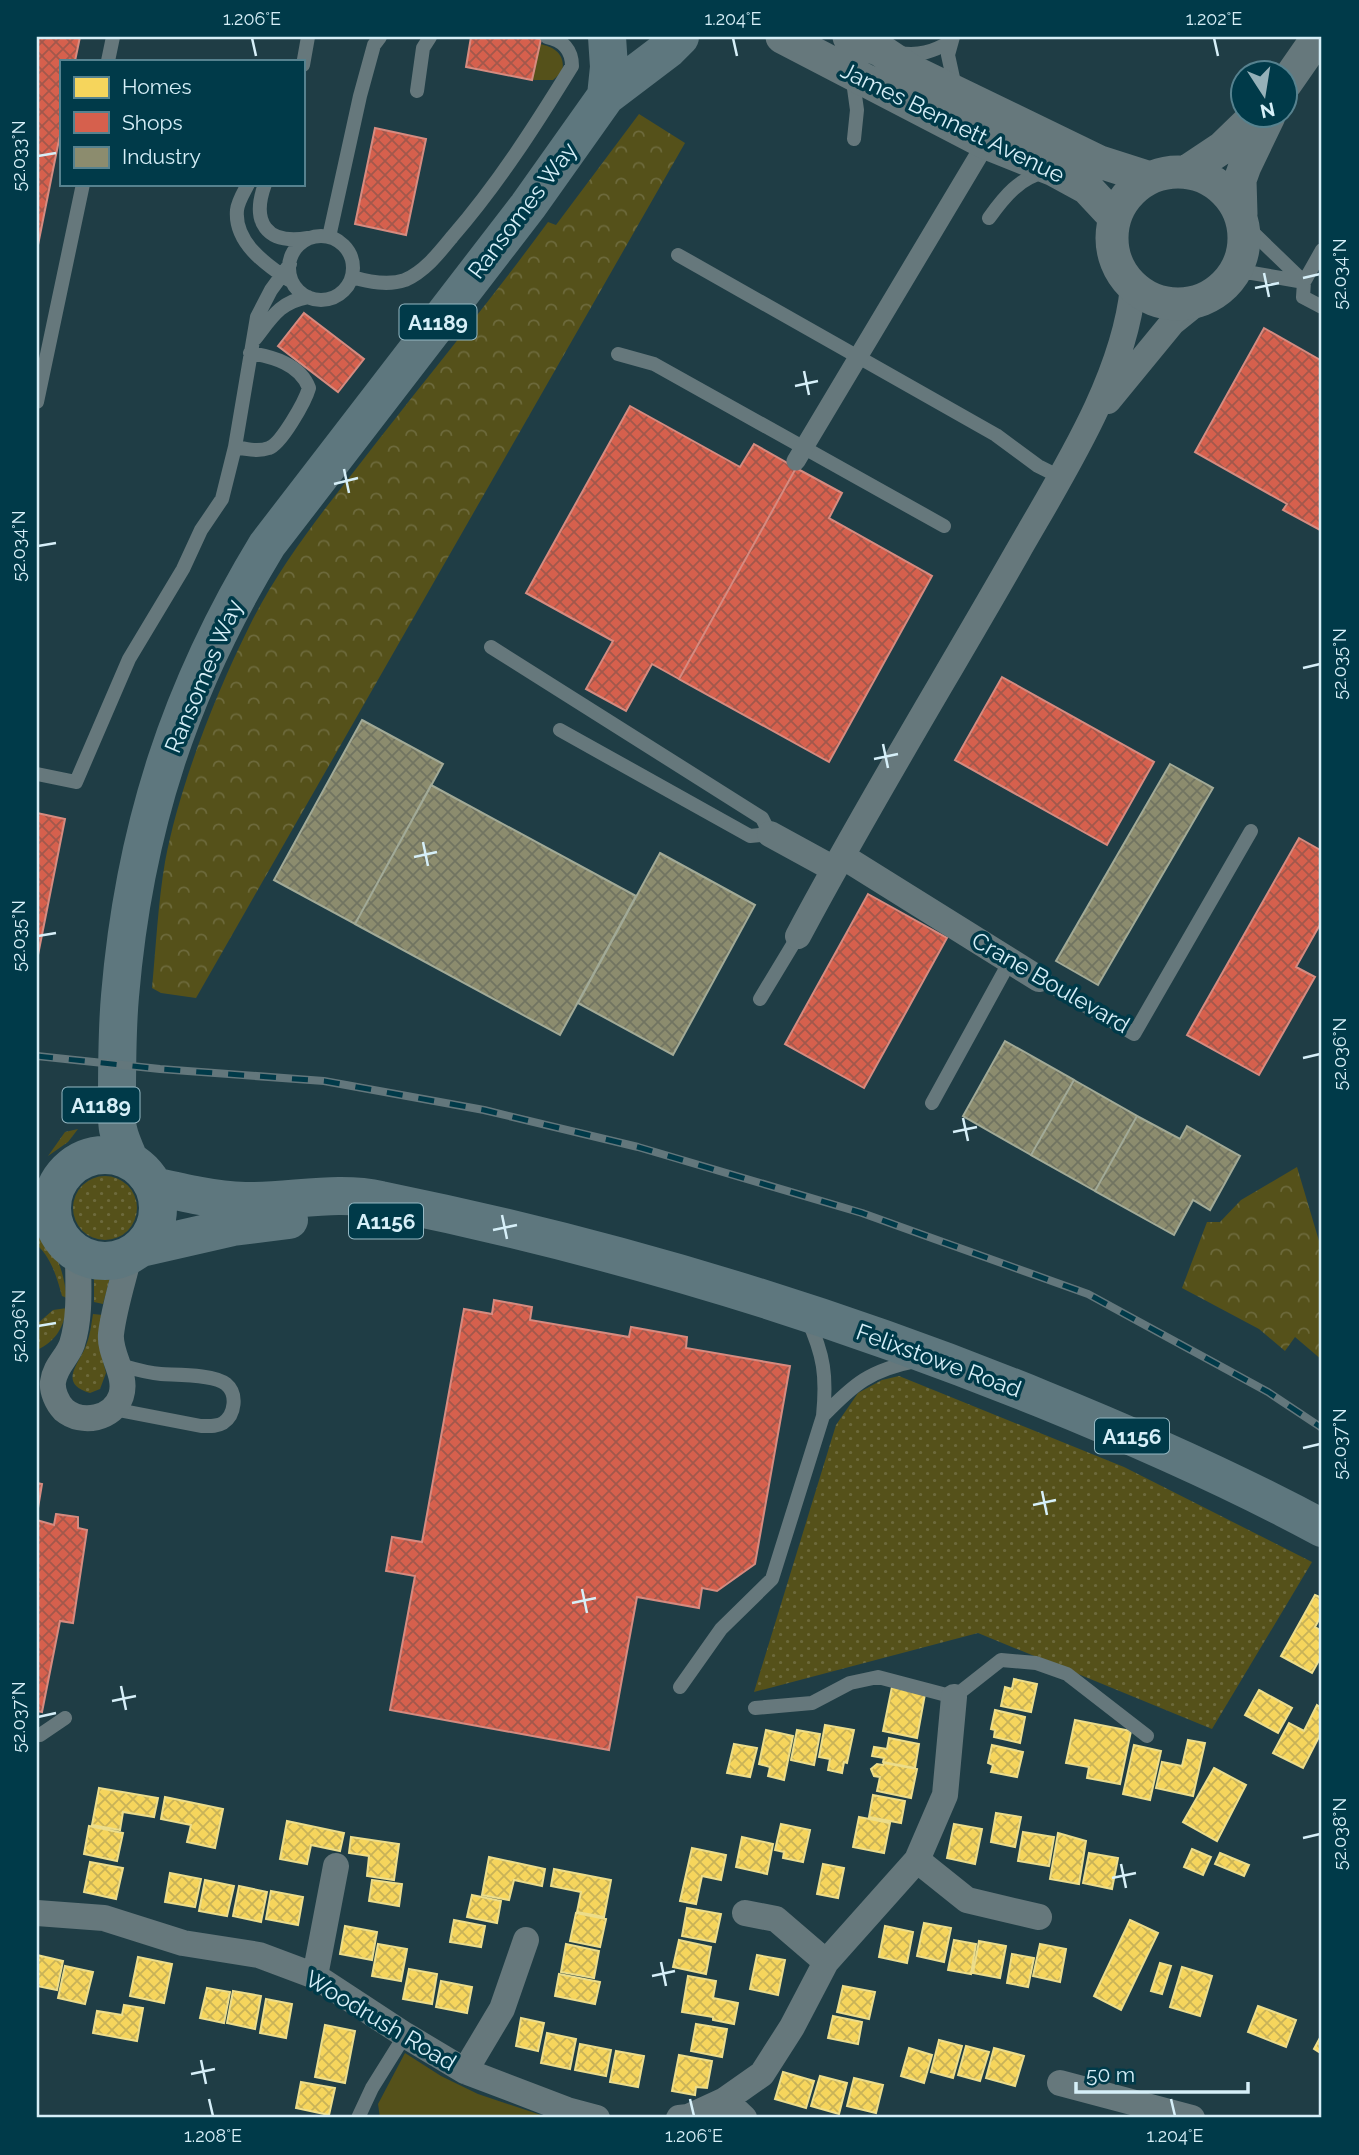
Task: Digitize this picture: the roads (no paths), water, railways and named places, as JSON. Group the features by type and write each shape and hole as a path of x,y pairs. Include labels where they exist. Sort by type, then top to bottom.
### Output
{"main road":[{"path":"606,96 609,66 607,37"},
{"name":"Ransomes Way","path":"141,1173 118,1129 117,1035 128,923 155,797 177,725 209,649 227,612 267,545 528,206 606,96 680,37"},
{"name":"Ransomes Way","path":"56,1175 100,1111 117,1035"},
{"path":"117,1081 140,1138 152,1152 177,1165 211,1175 302,1184 376,1199"},
{"path":"97,1155 113,1155 141,1173 159,1202 158,1219 152,1235 135,1252 112,1261 95,1260 57,1236 52,1212 56,1175 82,1160 97,1155"},
{"name":"Felixstowe Road","path":"141,1173 193,1195 246,1201 300,1197 376,1199 538,1236 729,1288 936,1357 1140,1439 1252,1491 1322,1528"},
{"name":"Felixstowe Road","path":"135,1252 233,1227 278,1220 372,1219 538,1236"}],"street":[{"name":"James Bennett Avenue","path":"782,37 986,143 1054,170 1087,188 1115,218"},
{"name":"James Bennett Avenue","path":"849,37 880,50 910,70 1100,162 1150,178"},
{"path":"1300,65 1318,42"},
{"path":"1186,172 1222,148 1241,130"},
{"path":"1085,429 1172,323 1198,302 1217,292 1234,273 1242,258 1245,236 1240,180 1262,130"},
{"path":"799,454 986,143"},
{"path":"1198,302 1175,305 1153,299 1133,287 1121,272 1114,255 1112,237 1115,218 1123,202 1135,188 1150,178 1186,172 1204,177 1219,186 1232,199 1242,219"},
{"path":"798,936 1085,429 1118,356 1126,332 1133,287"},
{"name":"Crane Boulevard","path":"770,834 838,862 1039,979"},
{"path":"57,1236 77,1327 70,1348 55,1370 53,1385 62,1408"},
{"path":"37,1398 62,1408 74,1418 102,1416 113,1409 121,1396 123,1382 111,1336 135,1252"},
{"path":"37,1363 63,1359"},
{"path":"679,2118 735,2109 792,2028 825,1962 917,1860 945,1795 954,1697"},
{"path":"917,1860 967,1900 1039,1917"},
{"path":"315,1976 336,1866"},
{"name":"Woodrush Road","path":"37,1913 104,1918 183,1942 259,1955 315,1976 465,2071 567,2110 597,2118"},
{"path":"745,1913 776,1919 825,1962"},
{"path":"465,2071 502,2009 526,1940"},
{"path":"1060,2083 1192,2118"}],"lane":[{"path":"108,60 113,37"},
{"path":"304,60 308,37"},
{"path":"329,237 360,96 374,45 380,37"},
{"path":"417,91 423,48 430,37"},
{"path":"352,277 372,282 404,280 430,263 477,208 572,66 572,58 566,47 556,38 547,37"},
{"path":"880,50 915,55 936,50 951,39"},
{"path":"951,39 949,66 957,92"},
{"path":"852,74 857,110 854,139"},
{"path":"989,218 1020,183 1032,175 1054,170"},
{"path":"37,402 83,186"},
{"path":"247,186 237,207 239,228 245,241 257,255 288,274 299,291 308,297 319,300 340,294 352,277 351,257 339,241 329,237 283,240 270,232 259,212 265,186"},
{"path":"1242,219 1304,282"},
{"path":"37,774 76,782 129,659 183,569 201,530 222,499 235,447 259,311 288,274 297,247 313,237"},
{"path":"1322,250 1304,282 1303,297 1322,307"},
{"path":"678,255 996,435 1038,466 1060,477"},
{"path":"1234,273 1252,273 1304,282"},
{"path":"252,346 284,305 308,297"},
{"path":"235,447 261,450 275,445 302,405 309,388 305,379 281,360 252,346"},
{"path":"618,354 654,364 799,454 944,526"},
{"path":"491,648 762,818 770,834 750,836 560,730"},
{"name":"Crane Boulevard","path":"1039,979 1134,1034 1251,831"},
{"path":"760,999 798,936"},
{"path":"932,1103 1010,961"},
{"path":"680,1687 721,1629 772,1578 823,1416 825,1366 819,1344 803,1311"},
{"path":"823,1416 860,1381 888,1368 936,1357"},
{"path":"113,1409 201,1426 214,1426 225,1422 232,1413 234,1402 233,1393 226,1384 216,1379 159,1374 117,1364"},
{"path":"755,1708 812,1703 850,1683 878,1677 954,1697 1001,1660 1035,1663 1068,1674 1147,1736"},
{"path":"37,1734 40,1735 65,1718"},
{"path":"358,2118 372,2088 405,2035"}],"railway":[{"path":"37,1056 160,1069 324,1081 484,1110 638,1147 862,1213 1088,1294 1268,1392 1322,1428"}]}
